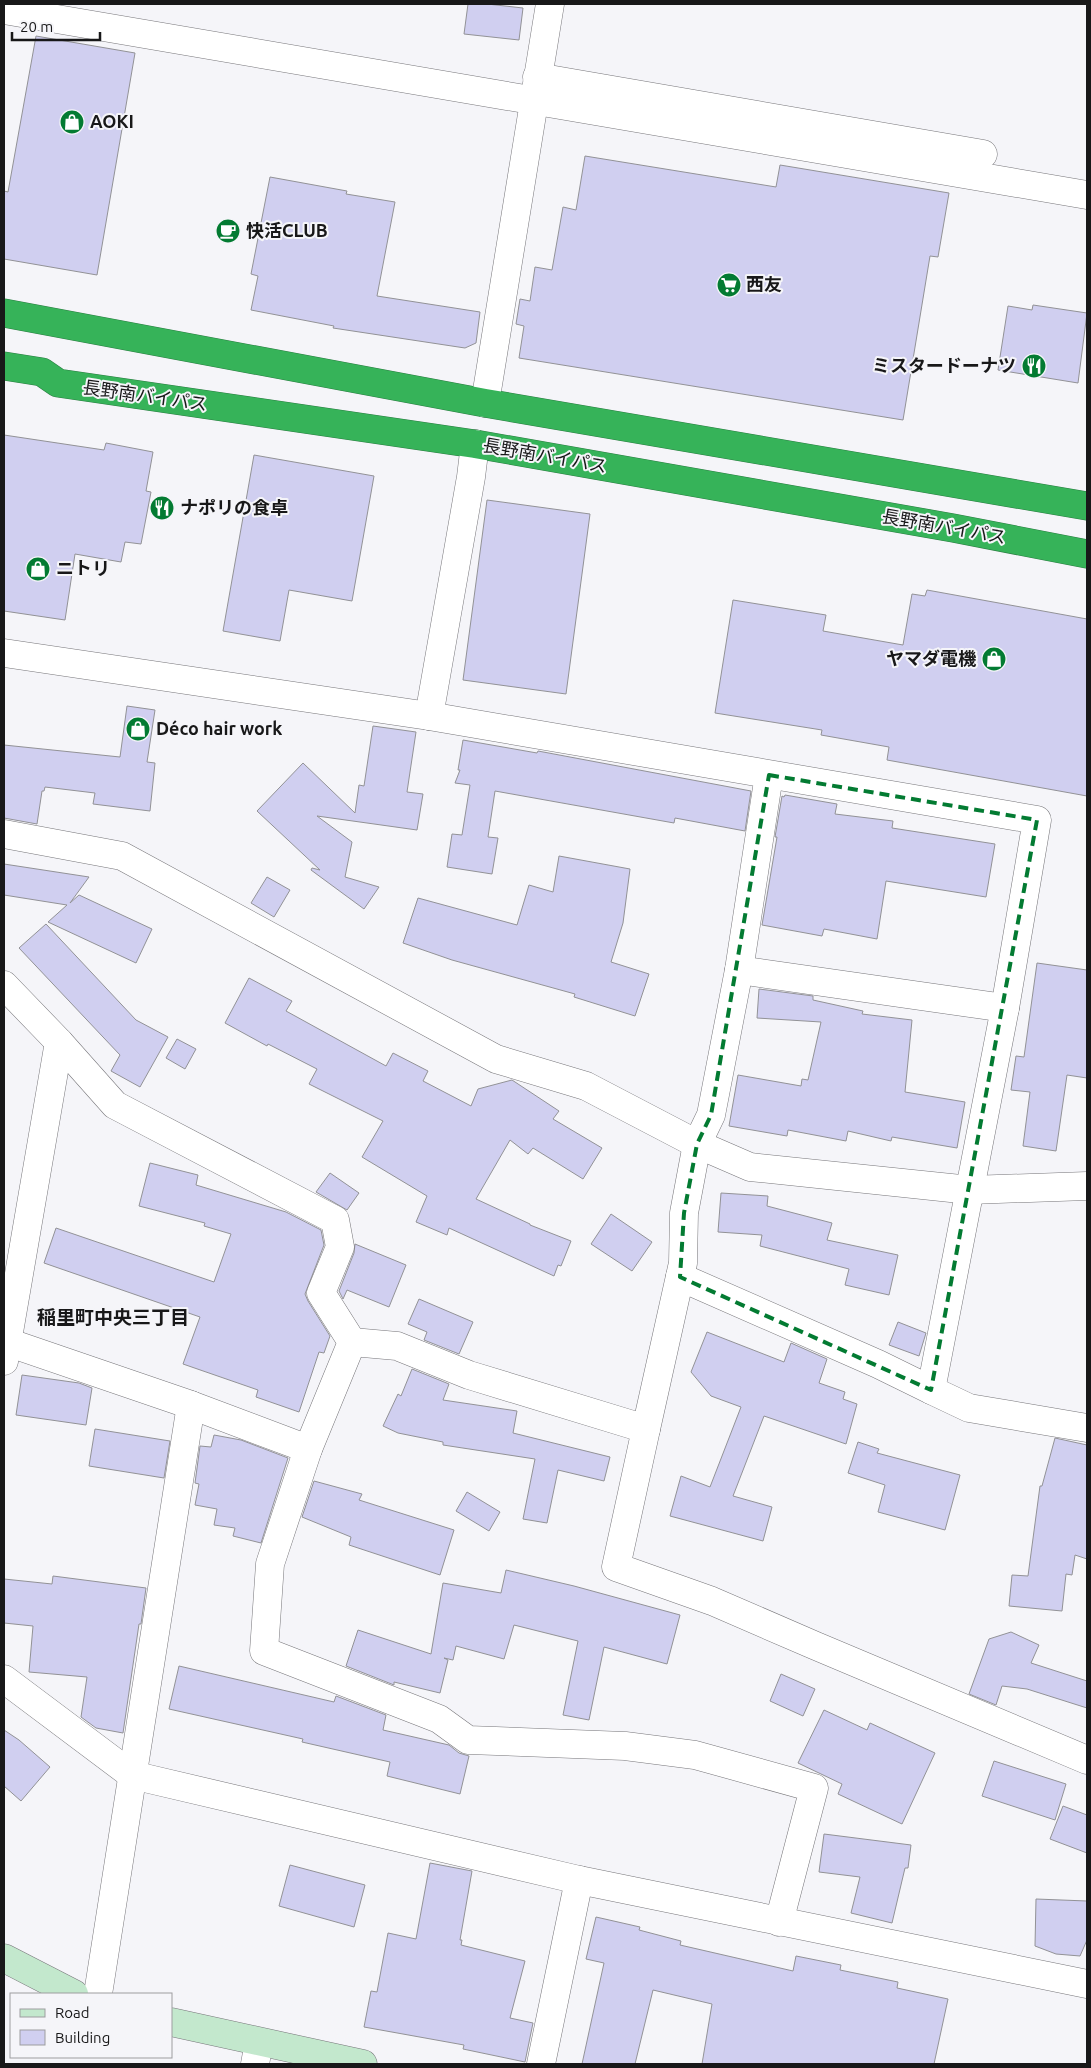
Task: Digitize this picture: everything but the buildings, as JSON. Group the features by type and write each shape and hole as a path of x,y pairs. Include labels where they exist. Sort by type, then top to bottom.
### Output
{"highway":[{"path":"4,313 486,403 1087,506"},
{"name":"長野南バイパス","path":"4,366 42,372 58,383 475,444 953,528 1087,554"},
{"path":"4,384 42,388 58,383"}],"street":[{"path":"486,403 550,4"},
{"path":"4,10 982,154"},
{"path":"536,89 1087,196"},
{"path":"429,716 470,487 475,444"},
{"path":"4,653 429,716 1037,820 1005,1008 931,1390"},
{"path":"769,774 738,970 711,1115 697,1144 684,1213 683,1263 616,1567 712,1601 1087,1760"},
{"path":"4,834 122,856 496,1059 586,1086 697,1144 750,1167 970,1190 1087,1186"},
{"path":"738,970 1005,1008"},
{"path":"4,985 115,1104 335,1220 340,1246 321,1293 352,1342"},
{"path":"59,1042 5,1348 191,1405 308,1449"},
{"path":"680,1277 878,1364 969,1408 1087,1428"},
{"path":"352,1342 397,1346 469,1375 646,1429"},
{"path":"352,1342 308,1449 270,1564 264,1651 439,1719 468,1740 625,1746 695,1755 814,1788 779,1922"},
{"path":"98,1993 191,1405"},
{"path":"4,1679 132,1775 579,1880 1087,1984"},
{"path":"541,2064 579,1880"},
{"path":"4,1958 72,1993"},
{"path":"172,2022 257,2053 364,2064"}],"highlighted area":[{"path":"769,775 1037,820 931,1390 680,1277 684,1213 697,1144 711,1115"}],"place":[{"name":"AOKI","path":"72,122"},
{"name":"快活CLUB","path":"228,231"},
{"name":"西友","path":"729,285"},
{"name":"ミスタードーナツ","path":"1034,366"},
{"name":"ナポリの食卓","path":"162,508"},
{"name":"ニトリ","path":"38,569"},
{"name":"ヤマダ電機","path":"994,659"},
{"name":"Déco hair work","path":"138,729"}],"district":[{"name":"稲里町中央三丁目","path":"113,1317"}]}
